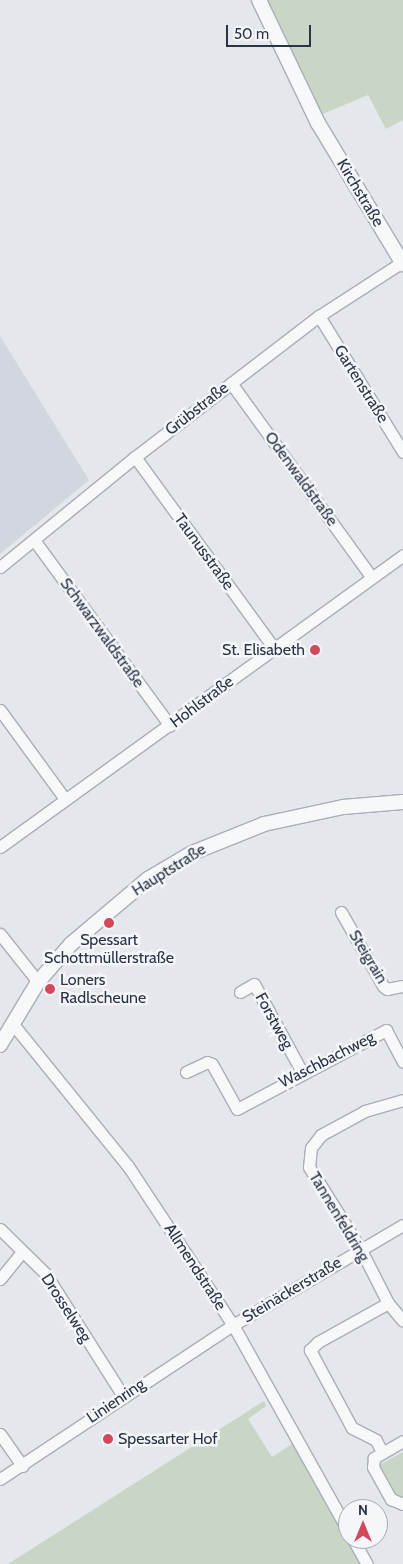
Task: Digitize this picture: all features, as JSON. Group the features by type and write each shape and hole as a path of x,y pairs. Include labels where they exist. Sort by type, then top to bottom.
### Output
{"street":[{"name":"Kirchstraße","path":"259,0 318,123 402,263"},
{"name":"Grübstraße","path":"0,567 135,457 319,316 402,263"},
{"name":"Gartenstraße","path":"319,316 403,452"},
{"name":"Odenwaldstraße","path":"231,383 370,575"},
{"name":"Taunusstraße","path":"135,457 273,647"},
{"name":"Schwarzwaldstraße","path":"34,540 170,726"},
{"name":"Hohlstraße","path":"0,847 170,726 370,575 403,555"},
{"path":"0,710 65,799"},
{"name":"Hauptstraße","path":"0,1045 38,982 71,944 148,879 192,853 264,824 343,807 403,802"},
{"name":"Steigrain","path":"340,912 383,986 392,989 403,986"},
{"path":"0,934 38,982"},
{"name":"Forstweg","path":"240,992 254,984 302,1072"},
{"name":"Allmendstraße","path":"12,1023 128,1166 233,1325 338,1513"},
{"name":"Waschbachweg","path":"186,1072 207,1062 212,1064 236,1109 302,1072 386,1030 403,1062"},
{"name":"Tannenfeldring","path":"403,1100 365,1111 321,1135 311,1148 308,1167 360,1248 388,1303 403,1321"},
{"name":"Steinäckerstraße","path":"233,1325 360,1248 403,1225"},
{"name":"Drosselweg","path":"0,1229 21,1253 45,1273 123,1396"},
{"path":"0,1279 21,1253"},
{"path":"382,1452 376,1440 352,1428 310,1350 318,1342 388,1303"},
{"name":"Linienring","path":"0,1479 233,1325"},
{"path":"0,1434 22,1466"},
{"path":"403,1441 374,1458 374,1467 391,1499 403,1504"},
{"path":"359,1549 367,1564"}],"shaded area":[{"path":"0,336 89,480 0,554"}],"green space":[{"path":"264,0 403,0 403,120 386,129 368,95 320,115"},
{"path":"264,1401 266,1406 248,1419 272,1457 295,1442 338,1519 338,1549 355,1549 363,1564 8,1564"},
{"path":"403,1452 403,1498 397,1502 377,1466"}],"place":[{"name":"St. Elisabeth","path":"315,650"},
{"name":"Spessart Schottmüllerstraße","path":"109,923"},
{"name":"Loners Radlscheune","path":"50,989"},
{"name":"Spessarter Hof","path":"108,1439"}]}
